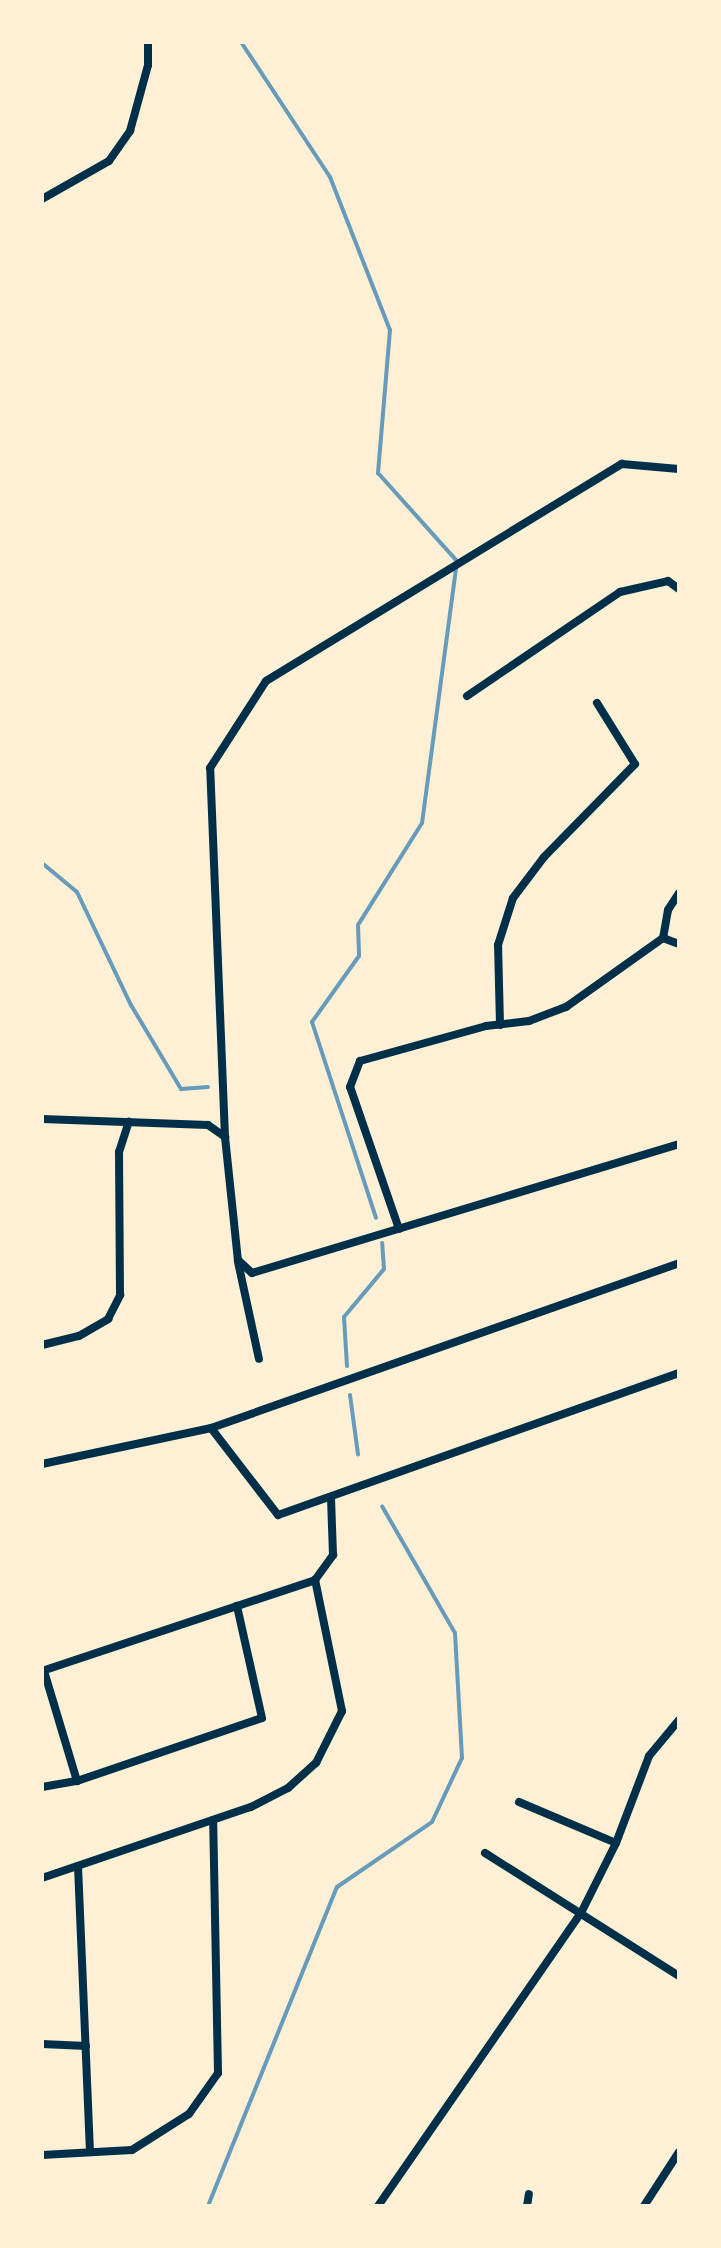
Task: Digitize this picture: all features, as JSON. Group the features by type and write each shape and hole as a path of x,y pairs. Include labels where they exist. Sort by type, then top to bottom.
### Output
{"street":[{"path":"42,199 109,161 130,131 148,65 148,42"},
{"path":"259,1359 238,1260 225,1137 210,768 266,681 622,464 679,469"},
{"path":"467,696 620,592 668,581 679,589"},
{"path":"500,1025 498,945 513,898 544,857 635,764 597,703"},
{"path":"399,1229 350,1087 360,1061 500,1025 529,1021 566,1007 663,938 668,910 679,893"},
{"path":"663,938 679,944"},
{"path":"42,1119 208,1125 225,1137"},
{"path":"42,1345 79,1336 108,1319 120,1295 119,1152 129,1122"},
{"path":"238,1260 252,1273 679,1144"},
{"path":"42,1464 211,1428 679,1263"},
{"path":"211,1428 278,1515 331,1499 561,1411 679,1373"},
{"path":"77,1781 43,1671 315,1580 333,1555 331,1499"},
{"path":"42,1878 213,1820 288,1788 316,1763 342,1711 315,1580"},
{"path":"42,1787 77,1781 262,1718 237,1606"},
{"path":"378,2206 581,1913 616,1843 649,1756 679,1720"},
{"path":"519,1802 616,1843"},
{"path":"42,2155 132,2150 189,2114 218,2073 213,1820"},
{"path":"485,1853 679,1976"},
{"path":"78,1866 90,2152"},
{"path":"42,2044 86,2046"},
{"path":"644,2206 679,2152"},
{"path":"527,2206 529,2194"}],"waterway":[{"path":"241,42 330,177 390,330 378,473 457,561 422,823 358,925 359,956 312,1022 376,1218"},
{"path":"42,863 77,892 131,1005 181,1089 208,1087"},
{"path":"347,1366 344,1317 384,1269 382,1243"},
{"path":"350,1395 358,1454"},
{"path":"208,2206 337,1887 432,1822 462,1758 455,1633 382,1506"}]}
